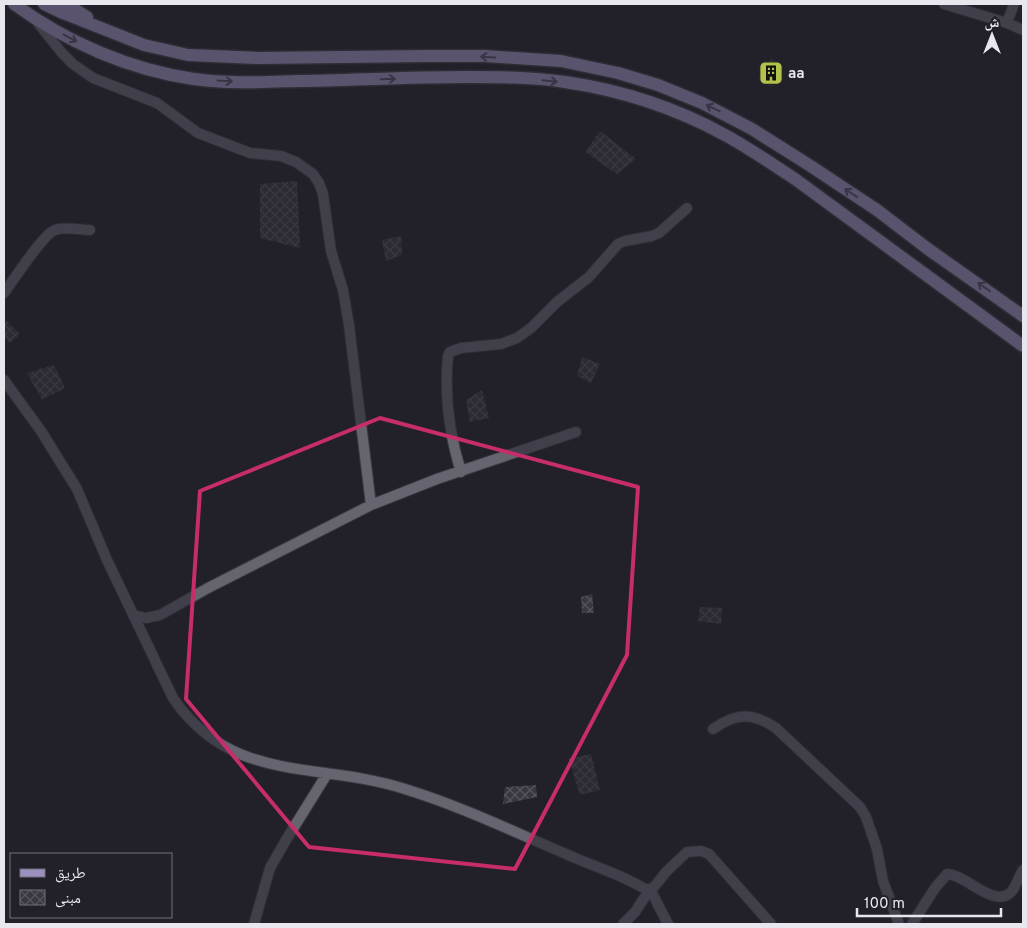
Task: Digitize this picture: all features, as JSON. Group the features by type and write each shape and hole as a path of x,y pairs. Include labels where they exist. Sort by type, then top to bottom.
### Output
{"main road":[{"path":"14,4 34,19 78,42 156,72 196,80 286,82 496,77 565,82 597,88 644,101 687,117 739,144 795,179 1023,346"},
{"path":"44,4 110,32 153,47 188,55 219,57 485,56 561,61 618,73 658,85 702,103 752,129 876,210 1023,316"},
{"path":"66,4 110,32"},
{"path":"914,268 928,249"}],"street":[{"path":"944,4 1008,23 1023,30"},
{"path":"1008,23 1014,4"},
{"path":"34,19 62,54 72,64 93,78 157,103 198,133 250,153 282,156 306,168 316,179 323,194 331,252 343,290 371,505"},
{"path":"461,472 447,413 446,388 448,356 450,352 461,348 501,344 517,338 531,328 567,293 589,277 618,244 659,233 688,208"},
{"path":"4,293 50,232 64,228 90,230"},
{"path":"4,380 35,423 77,489 107,560 173,698 184,714 209,737 229,749 259,761 288,768 376,781 448,803 650,890 668,924"},
{"path":"133,615 146,618 160,615 208,588 371,505 437,479 576,432"},
{"path":"713,729 736,716 747,716 763,720 776,728 855,802 866,817 877,849 883,881 899,924"},
{"path":"254,924 270,868 327,774"},
{"path":"623,924 650,890 687,852 701,851 709,854 771,924"},
{"path":"912,924 935,888 947,874 953,874 988,894 1005,896 1010,894 1023,870"}],"highlighted area":[{"path":"380,418 638,487 627,655 515,869 309,847 186,699 200,491"}],"building":[{"name":"aa","path":"771,59 783,66 772,87 758,80"},
{"path":"600,131 636,159 617,174 585,152"},
{"path":"297,181 300,248 260,238 260,184"},
{"path":"401,236 402,255 386,261 382,240"},
{"path":"7,321 20,334 10,343 4,337 4,323"},
{"path":"582,357 600,364 591,383 577,376"},
{"path":"54,365 65,388 42,400 27,373"},
{"path":"482,390 489,418 470,422 466,400"},
{"path":"592,594 594,613 582,613 581,597"},
{"path":"700,607 722,608 721,624 698,621"},
{"path":"591,754 600,790 580,795 569,759"},
{"path":"536,785 537,797 503,804 505,787"}],"place":[{"name":"aa","path":"771,73"}]}
